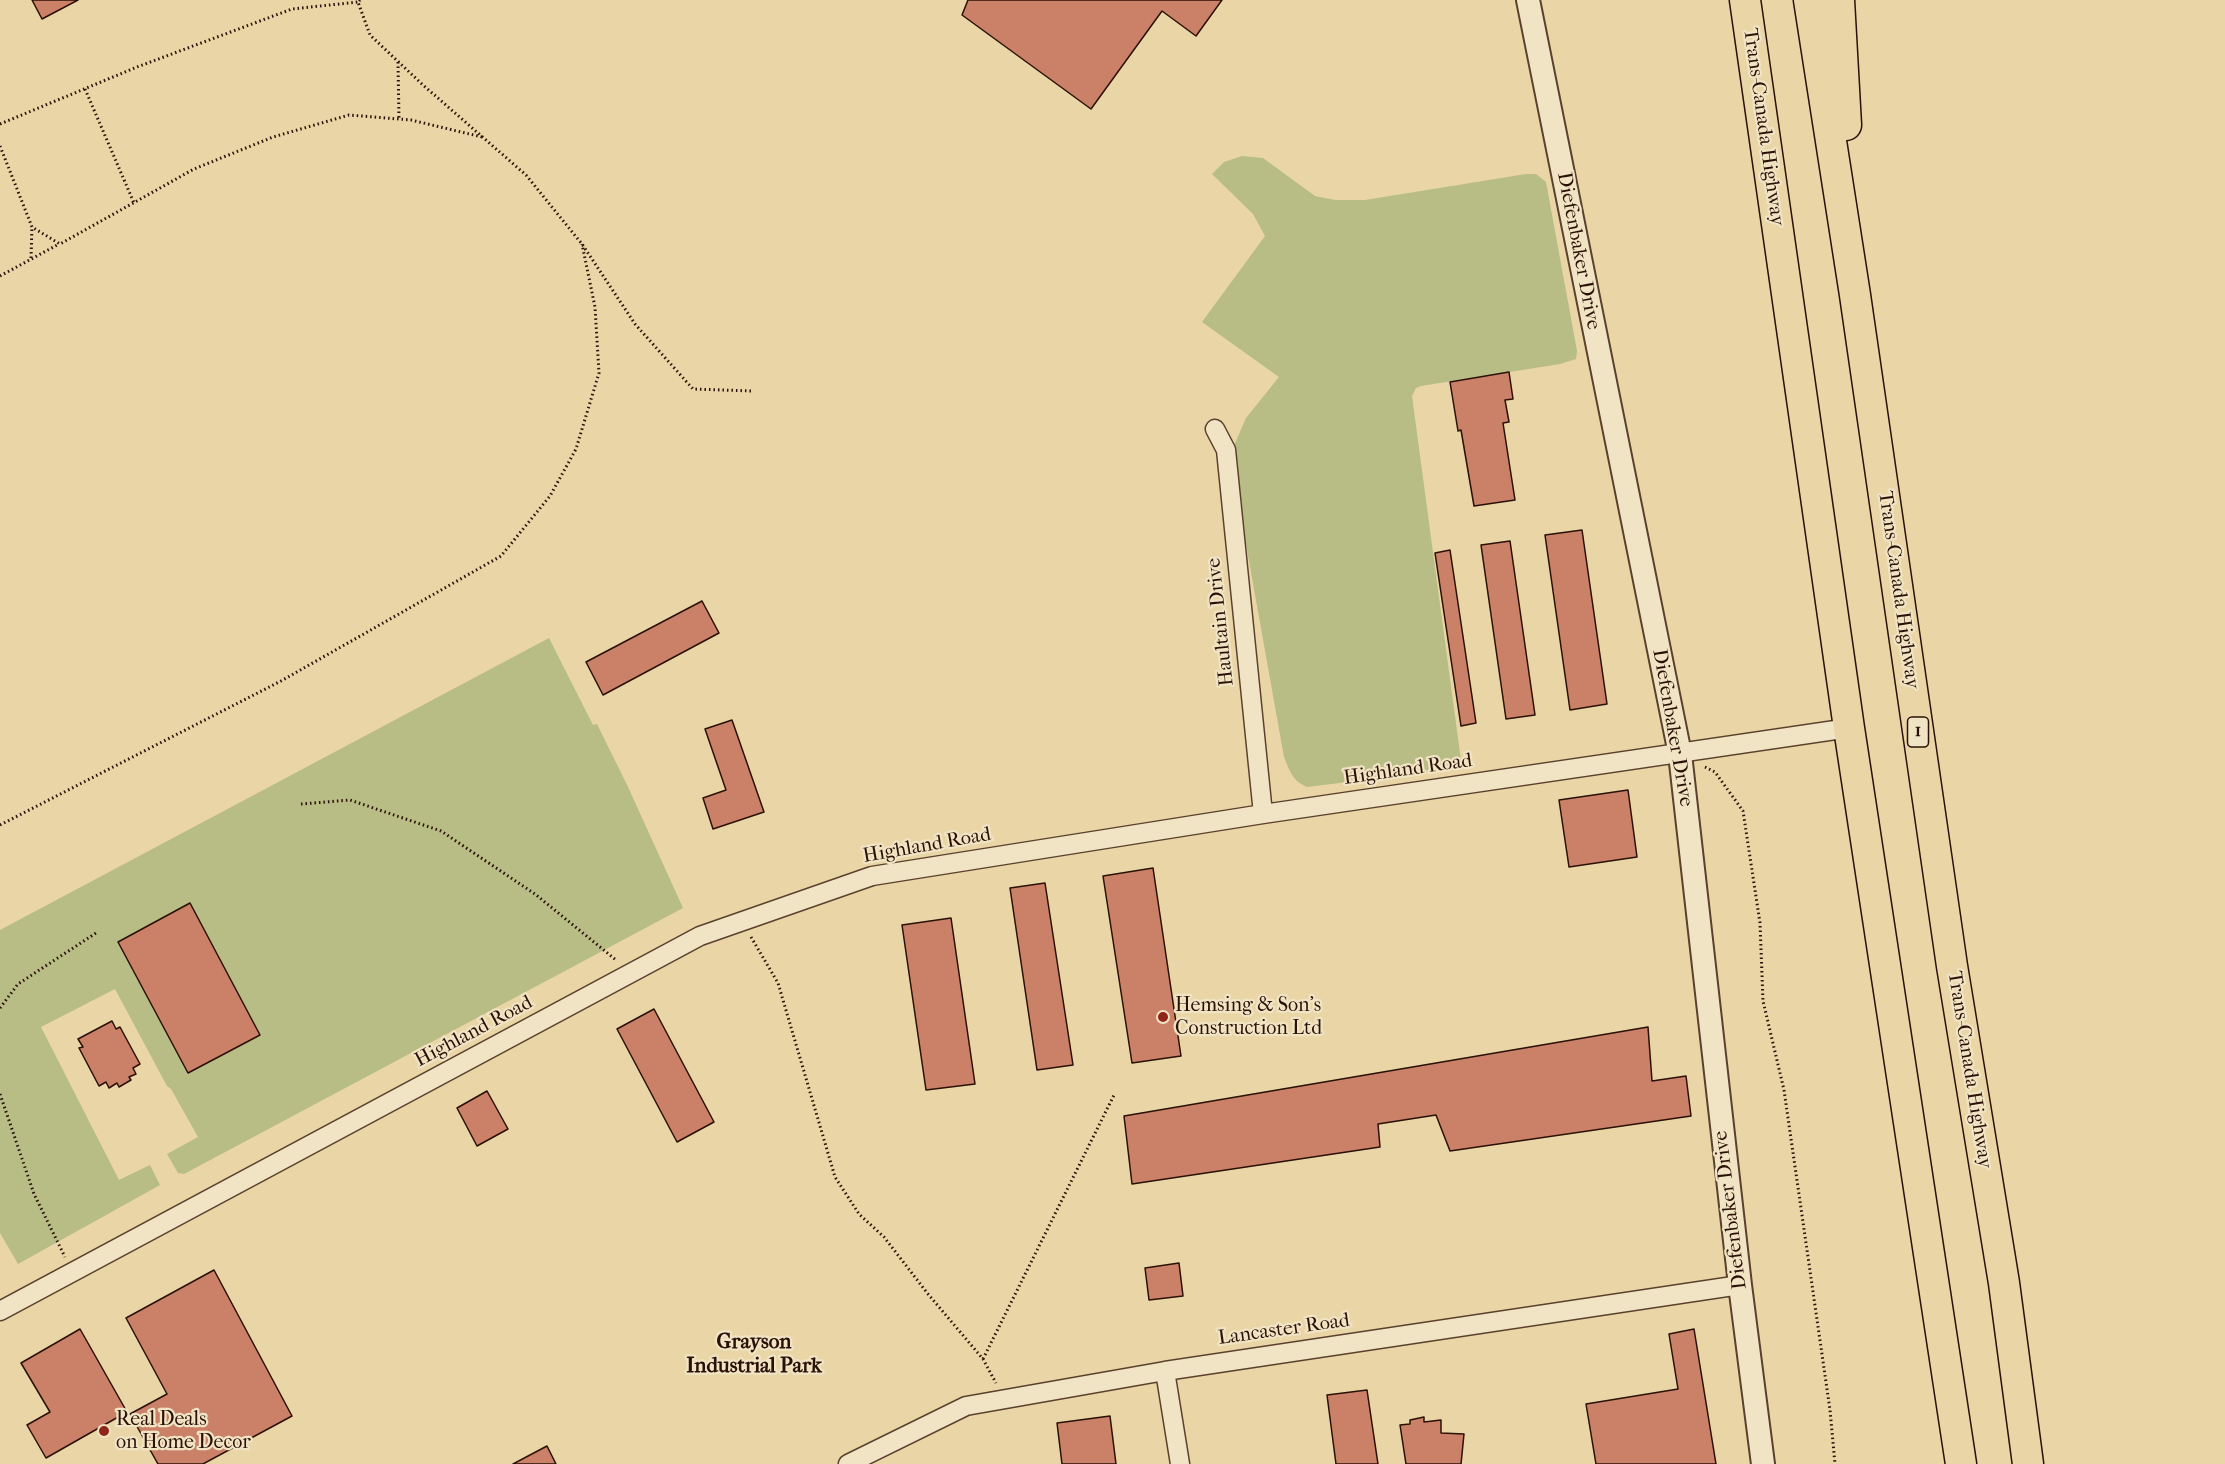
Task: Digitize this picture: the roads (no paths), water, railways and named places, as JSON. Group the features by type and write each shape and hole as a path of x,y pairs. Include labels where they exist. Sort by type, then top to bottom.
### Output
{"highway":[{"name":"Trans-Canada Highway","path":"1744,0 1849,728 1961,1464"},
{"name":"Trans-Canada Highway","path":"1809,0 1855,295 1952,966 2004,1283 2028,1464"},
{"path":"1839,0 1855,295"}],"street":[{"name":"Diefenbaker Drive","path":"1528,0 1680,754 1740,1285 1763,1464"},
{"name":"Haultain Drive","path":"1215,429 1226,450 1263,814"},
{"name":"Highland Road","path":"0,1311 700,936 872,876 1263,814 1849,728"},
{"name":"Lancaster Road","path":"848,1464 966,1406 1165,1371 1740,1285"},
{"path":"1165,1371 1180,1464"}],"place":[{"name":"Hemsing & Son's Construction Ltd","path":"1163,1017"},
{"name":"Real Deals on Home Decor","path":"104,1431"}],"district":[{"name":"Grayson Industrial Park","path":"754,1355"}]}
